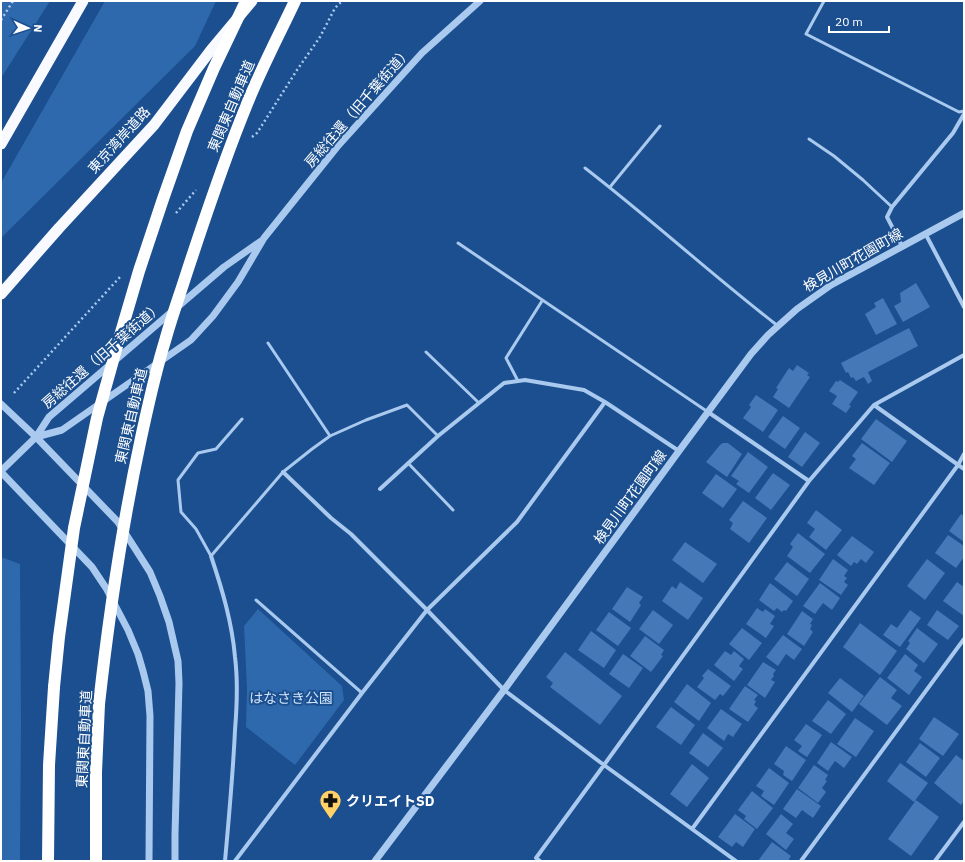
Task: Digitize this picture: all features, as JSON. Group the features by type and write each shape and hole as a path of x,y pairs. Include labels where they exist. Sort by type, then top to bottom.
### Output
{"highway":[{"path":"1,144 83,1"},
{"path":"48,861 49,765 59,636 74,528 97,418 139,271 187,131 214,68 246,1"},
{"name":"東京湾岸道路","path":"1,294 59,228 154,125 211,50 252,1"},
{"name":"東関東自動車道","path":"96,861 96,772 99,704 105,651 122,536 148,407 164,342 222,168 247,103 295,1"}],"street":[{"name":"房総往還（旧千葉街道）","path":"36,437 62,430 191,340 213,316 238,282 264,238 337,147 417,59 480,1"},
{"path":"902,246 887,217 892,207 953,133 964,114"},
{"name":"検見川町花園町線","path":"375,861 504,690 751,354 768,335 797,309 831,285 964,213"},
{"path":"925,234 964,307"},
{"name":"房総往還（旧千葉街道）","path":"36,437 48,417 224,268 264,238"},
{"path":"540,861 536,858 809,481 874,405 964,355"},
{"path":"380,489 438,436 504,383 525,380 584,390 605,402 679,451"},
{"path":"235,861 362,693 428,610 517,522 605,402"},
{"path":"1,404 36,437 118,522 150,572 160,596 169,622 178,661 179,683 175,861"},
{"path":"874,405 964,470"},
{"path":"708,412 809,481"},
{"path":"36,437 1,472 92,567 106,588 128,630 143,671 148,691 149,709 149,861"},
{"path":"692,829 958,465 964,454"},
{"path":"283,472 331,518 352,534 428,610 504,690 736,861"},
{"path":"211,556 230,622 235,656 237,694 233,770 225,861"},
{"path":"801,861 964,639"},
{"path":"936,861 964,822"}],"lane":[{"path":"824,1 806,34 960,112 964,111"},
{"path":"610,187 660,126"},
{"path":"810,139 834,156 863,180 892,207"},
{"path":"586,168 778,326"},
{"path":"458,243 708,412"},
{"path":"518,381 506,358 542,300"},
{"path":"268,343 330,436"},
{"path":"426,352 479,403"},
{"path":"242,419 216,449 198,453 178,480 181,512 196,529 211,556 283,472 330,436 366,420 407,405 438,436"},
{"path":"408,463 454,510"},
{"path":"256,600 362,693"}],"path":[{"path":"1,20 13,1"},
{"path":"252,138 257,133 320,37 335,8 342,1"},
{"path":"172,217 198,188"},
{"path":"14,393 122,274"}],"green space":[{"path":"1,1 50,1 1,78"},
{"path":"105,1 216,1 195,46 1,238 1,183"},
{"path":"1,557 20,564 20,861 1,861"},
{"name":"はなさき公園","path":"258,609 342,686 344,700 295,765 246,727 247,688 244,626"}],"building":[{"path":"916,283 930,307 903,322 894,306 901,302 900,293"},
{"path":"883,298 897,324 876,335 865,314 876,307 874,303"},
{"path":"909,328 918,346 868,372 872,381 868,384 864,377 856,381 853,377 851,378 848,372 846,373 841,363"},
{"path":"797,365 809,373 807,375 810,377 789,408 773,397 778,389 776,388 789,368 793,371"},
{"path":"840,380 858,392 849,405 851,406 846,413 832,404 837,396 829,391 836,381 838,382"},
{"path":"756,395 778,410 763,432 743,418 751,407 749,405"},
{"path":"783,416 800,428 785,449 768,437"},
{"path":"876,419 907,441 892,462 861,439"},
{"path":"805,432 820,443 802,467 788,457"},
{"path":"723,443 728,443 742,454 727,477 706,462"},
{"path":"862,443 890,463 874,485 849,468 856,459 852,456"},
{"path":"748,452 768,467 749,493 736,484 739,481 731,476"},
{"path":"773,473 790,485 771,510 755,498"},
{"path":"716,474 737,489 723,508 702,493"},
{"path":"743,501 767,518 749,543 730,529 733,523 729,520"},
{"path":"816,510 842,530 826,550 809,537 815,529 807,523"},
{"path":"961,514 964,516 964,542 949,531"},
{"path":"798,533 825,554 810,573 787,556 793,547 790,544"},
{"path":"948,535 964,546 964,557 956,568 935,553"},
{"path":"852,536 874,552 866,563 861,559 857,564 854,562 851,566 837,555"},
{"path":"685,542 717,564 703,583 672,560"},
{"path":"833,559 848,570 844,576 847,578 844,582 848,585 841,595 819,580"},
{"path":"927,559 945,573 925,600 907,586"},
{"path":"787,562 809,579 797,596 774,579"},
{"path":"680,582 703,598 688,620 662,601 672,586 676,589"},
{"path":"957,582 964,587 964,616 943,601"},
{"path":"770,583 793,601 786,611 784,610 782,612 777,608 774,611 759,600"},
{"path":"820,583 840,598 832,610 823,603 815,614 803,606"},
{"path":"627,587 643,597 639,603 641,605 630,622 612,609"},
{"path":"757,608 763,612 765,609 775,616 770,624 774,626 766,638 746,624"},
{"path":"653,610 673,625 659,644 639,629"},
{"path":"910,610 921,618 900,647 883,635 891,624 897,628"},
{"path":"937,610 959,626 948,640 927,625"},
{"path":"802,611 813,619 810,624 812,625 810,629 813,632 804,646 787,634"},
{"path":"609,612 631,628 618,646 596,630"},
{"path":"860,623 897,651 880,675 843,647"},
{"path":"742,628 762,643 749,660 729,644"},
{"path":"917,628 938,644 924,663 906,649 910,643 908,641"},
{"path":"591,631 616,650 604,668 578,650"},
{"path":"783,635 802,649 794,660 786,654 778,666 766,657"},
{"path":"645,636 664,650 661,655 663,656 651,672 630,656"},
{"path":"725,651 731,655 734,651 744,659 739,666 743,669 734,681 714,665"},
{"path":"565,652 622,696 600,725 550,687 553,683 546,677"},
{"path":"623,654 643,668 629,688 609,674"},
{"path":"905,654 918,665 914,671 922,677 909,695 887,678"},
{"path":"763,662 776,670 771,680 775,682 765,698 747,685"},
{"path":"708,669 731,686 723,696 720,694 715,700 697,687 704,678 702,676"},
{"path":"880,677 897,690 891,698 902,706 887,725 859,704"},
{"path":"840,678 864,696 852,712 828,693"},
{"path":"687,684 711,703 699,721 674,702"},
{"path":"745,686 758,695 754,700 756,701 754,705 758,708 748,722 729,709"},
{"path":"828,700 846,714 831,734 812,721"},
{"path":"671,707 695,725 681,745 656,727"},
{"path":"721,709 742,724 733,737 728,734 724,741 707,728"},
{"path":"934,717 959,734 943,756 919,739"},
{"path":"855,718 874,731 856,757 837,744"},
{"path":"806,724 822,735 807,757 798,751 802,746 794,740"},
{"path":"703,733 723,748 708,767 689,753"},
{"path":"831,742 852,757 844,768 835,761 828,771 817,763"},
{"path":"920,743 940,758 926,777 906,762"},
{"path":"786,746 806,760 792,781 783,775 784,771 774,764"},
{"path":"956,755 964,761 964,801 961,805 934,783"},
{"path":"900,763 928,783 914,802 887,781"},
{"path":"692,764 709,778 687,807 670,794"},
{"path":"814,765 828,775 825,780 827,781 822,788 826,792 818,803 798,788"},
{"path":"769,768 789,783 774,805 761,796 764,791 756,786"},
{"path":"797,789 821,806 813,818 802,810 796,818 783,809"},
{"path":"752,791 773,808 757,829 744,819 746,816 738,810"},
{"path":"916,800 939,817 911,856 888,839"},
{"path":"735,814 755,829 743,847 736,842 732,847 718,837"},
{"path":"781,814 793,824 786,833 794,839 786,850 766,834"},
{"path":"772,842 791,856 788,861 758,861"}],"place":[{"name":"クリエイトSD","path":"331,820"}]}
